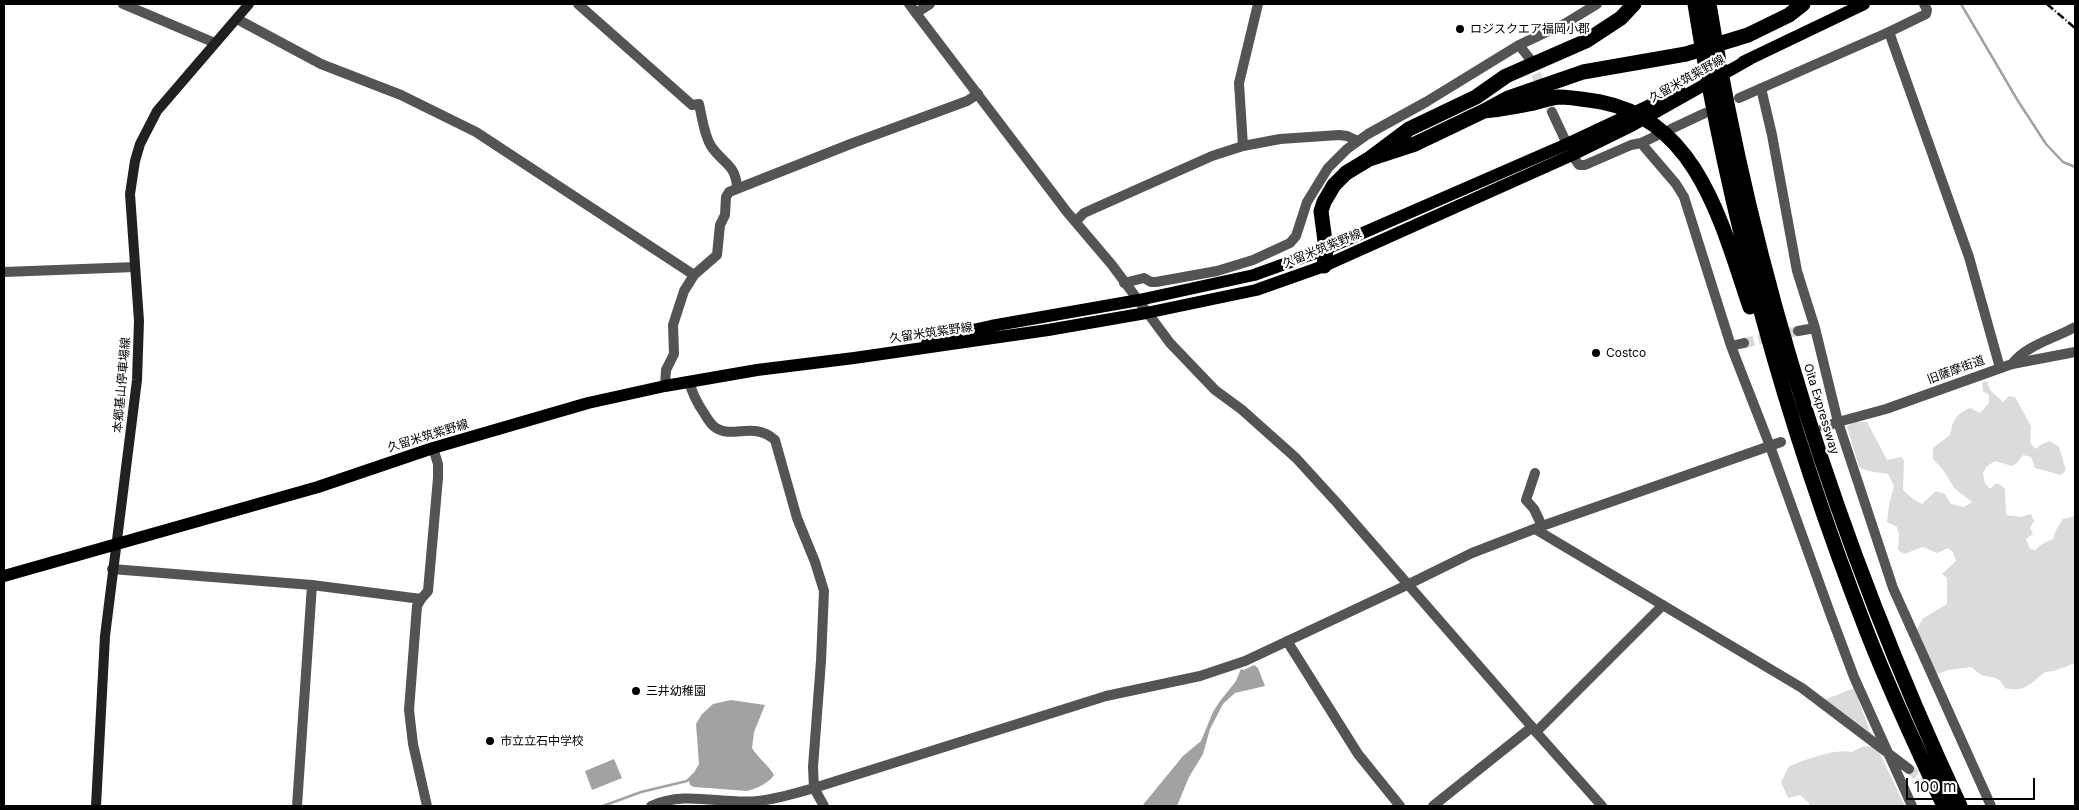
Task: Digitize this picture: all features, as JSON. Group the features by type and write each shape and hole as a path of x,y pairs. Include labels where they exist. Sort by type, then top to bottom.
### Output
{"highway":[{"path":"1476,97 1506,76 1586,41 1621,18 1634,4"},
{"name":"Oita Expressway","path":"1695,4 1733,99 1755,229 1773,302 1820,458 1885,636 1921,723 1960,806"},
{"name":"Oita Expressway","path":"1711,4 1706,30 1709,109 1759,308 1795,429 1867,633 1908,730 1944,806"},
{"path":"1324,266 1326,248 1321,210 1334,185 1409,129 1476,97 1589,62 1683,46 1754,24 1789,4"},
{"path":"1369,159 1415,144 1484,112 1508,98 1583,72 1686,54 1748,35 1789,15 1803,4"},
{"path":"1484,112 1558,97 1589,100 1617,106 1662,131 1684,153 1699,176 1712,202 1767,358 1795,429"}],"main road":[{"name":"本郷基山停車場線","path":"96,806 104,636 137,380 139,321 130,194 135,161 140,144 158,111 249,4"},
{"name":"久留米筑紫野線","path":"869,356 930,339 991,326 1139,300 1254,275 1633,125 1750,59 1864,4"},
{"name":"久留米筑紫野線","path":"4,576 318,487 433,448 588,403 665,386 757,370 1048,330 1146,313 1256,290 1324,266 1570,150"}],"street":[{"path":"123,4 215,43"},
{"path":"578,4 692,105 699,104 712,147 736,174 737,188"},
{"path":"909,4 1076,221 1098,246 1170,344 1196,372 1296,458 1602,806"},
{"path":"916,13 930,4"},
{"path":"1243,146 1239,83 1258,4"},
{"path":"1578,16 1580,4"},
{"path":"1124,283 1144,278 1150,282 1156,282 1217,271 1252,260 1290,243 1296,236 1307,202 1328,168 1347,149 1519,45 1566,23 1596,4"},
{"path":"1733,99 1890,32 1926,14 1927,10 1924,4"},
{"path":"237,19 321,64 401,95 476,132 694,275"},
{"path":"1890,32 1969,257 2000,368"},
{"path":"1519,45 1530,59"},
{"path":"1761,88 1772,136 1797,271 1816,328 1838,422 1893,588 1991,806"},
{"path":"665,386 666,370 674,354 673,325 677,309 694,275 717,255 720,225 725,215 726,197 729,192 967,101 978,94"},
{"path":"1552,112 1578,166 1585,165 1631,145 1641,143 1709,109"},
{"path":"1076,221 1084,213 1212,156 1243,146 1280,139 1339,135 1358,141"},
{"path":"1641,143 1676,184 1684,197 1730,346 1770,446 1854,677 1912,806"},
{"path":"4,272 135,267"},
{"name":"旧薩摩街道","path":"1824,426 1886,409 2012,364 2016,358 2025,352 2075,327"},
{"path":"1798,331 1816,328"},
{"path":"1730,346 1744,343"},
{"path":"2012,364 2075,352"},
{"path":"690,382 691,391 716,428 723,431 758,431 767,433 775,440 797,518 821,578 825,602 813,767 814,788 824,806"},
{"path":"652,806 678,798 757,801 788,796 1106,696 1200,676 1245,661 1472,553 1781,442"},
{"path":"427,806 413,744 409,710 417,606 428,591 438,478 438,464 433,448"},
{"path":"1535,473 1526,500 1534,509 1538,528 1802,688 1909,769"},
{"path":"112,569 312,585 421,599"},
{"path":"297,806 312,585"},
{"path":"1432,806 1534,729 1601,669 1663,605"},
{"path":"1286,641 1358,754 1400,806"}],"shaded area":[{"path":"1987,381 1990,390 2003,402 2009,396 2015,397 2031,426 2030,442 2035,449 2050,441 2059,447 2066,470 2061,475 2035,468 2031,457 2023,455 2012,466 1995,461 1987,466 1983,473 1985,483 1990,489 1995,484 1999,484 2005,489 2006,515 2021,517 2031,514 2034,521 2030,528 2033,534 2026,539 2030,549 2035,550 2053,539 2063,519 2075,516 2075,663 2054,671 2045,672 2031,684 2018,689 2005,688 1997,679 1983,675 1971,667 1948,670 1938,674 1933,668 1917,630 1922,619 1947,604 1947,578 1942,574 1956,561 1953,552 1948,548 1937,553 1923,547 1904,554 1898,550 1899,535 1897,527 1887,522 1894,486 1888,474 1868,471 1859,467 1847,427 1853,422 1867,422 1887,460 1902,457 1904,461 1903,490 1913,499 1922,504 1936,491 1945,494 1951,504 1964,507 1972,502 1955,489 1943,470 1933,459 1933,448 1950,435 1954,422 1961,413 1970,408 1980,413 1989,403 1989,395 1983,391 1982,383"},
{"path":"1254,665 1258,668 1265,686 1235,693 1223,704 1210,729 1203,754 1189,777 1177,806 1142,806 1183,756 1201,741 1213,712 1236,681 1241,669 1244,670"},
{"path":"1854,688 1872,737 1824,700"},
{"path":"731,700 765,705 754,732 752,748 774,775 769,781 747,791 694,787 690,785 689,781 699,764 696,724 702,714 713,704"},
{"path":"1864,746 1873,747 1880,754 1905,806 1809,806 1809,803 1800,795 1788,798 1781,782 1789,766 1829,753 1852,752"},
{"path":"614,759 622,778 592,790 585,771"}],"waterway":[{"path":"1961,4 2018,101 2046,144 2063,162 2075,167"},
{"path":"603,806 641,792 687,781 694,774"}],"tunnel":[{"path":"1530,60 1552,112"},
{"path":"1744,343 1798,331"},
{"path":"1909,769 1933,786"}],"railway":[{"path":"2047,4 2075,28"}],"place":[{"name":"ロジスクエア福岡小郡","path":"1460,29"},
{"name":"Costco","path":"1596,353"},
{"name":"三井幼稚園","path":"636,691"},
{"name":"市立立石中学校","path":"490,741"}]}
